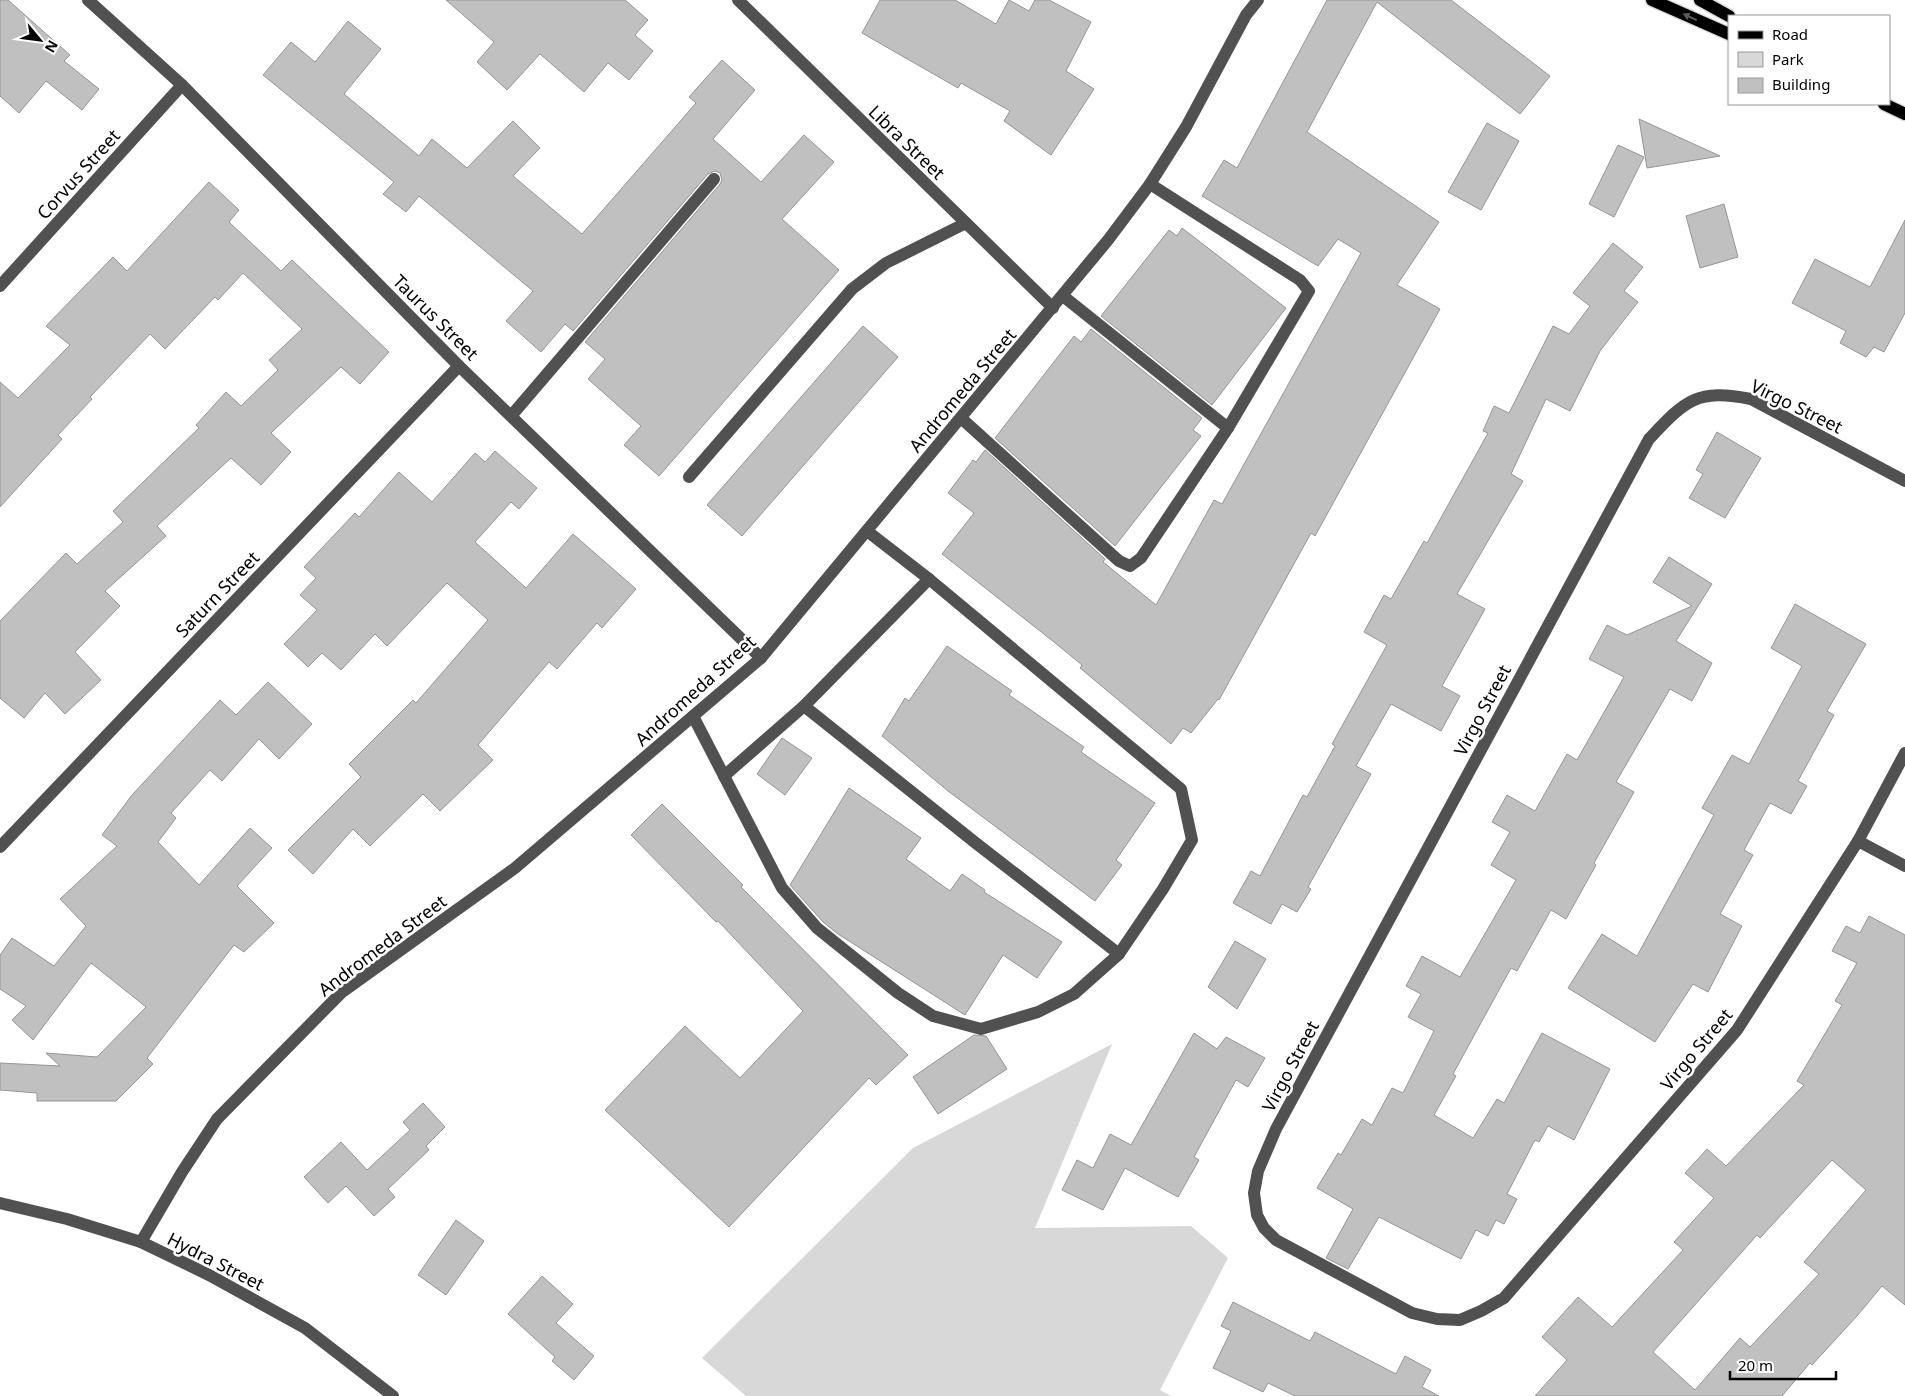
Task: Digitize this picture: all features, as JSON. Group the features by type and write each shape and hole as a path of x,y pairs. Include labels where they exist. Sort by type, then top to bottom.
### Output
{"main road":[{"path":"1652,0 1728,34"},
{"path":"1700,0 1728,15"},
{"path":"1886,105 1905,114"}],"street":[{"name":"Taurus Street","path":"88,0 182,86 459,366 761,658"},
{"name":"Libra Street","path":"738,0 1053,308"},
{"name":"Andromeda Street","path":"141,1242 182,1172 217,1119 342,993 515,868 761,658 1063,296 1150,184 1186,127 1246,15 1252,0"},
{"name":"Andromeda Street","path":"1246,15 1258,0"},
{"name":"Corvus Street","path":"0,286 182,86"},
{"path":"511,416 714,179"},
{"path":"961,418 1120,561 1130,566 1141,558 1228,428 1309,291 1300,280 1150,184"},
{"path":"689,477 852,289 886,262 966,223"},
{"path":"1063,296 1228,428"},
{"name":"Saturn Street","path":"0,847 459,366"},
{"name":"Virgo Street","path":"1905,481 1751,399 1728,394 1708,394 1692,401 1671,415 1648,439 1276,1129 1258,1171 1254,1193 1257,1214 1264,1228 1289,1248 1412,1313 1437,1319 1460,1320 1504,1298 1737,1030 1858,841 1905,753"},
{"path":"693,716 782,888 817,928 898,992 933,1016 981,1028 1038,1012 1074,994 1119,954 1163,889 1192,840 1181,789 929,578 867,531"},
{"path":"724,776 804,706 929,578"},
{"path":"804,706 1119,954"},
{"path":"1858,841 1905,866"},
{"name":"Hydra Street","path":"0,1203 67,1219 141,1242 209,1275 305,1328 393,1396"}],"green space":[{"path":"1112,1044 1035,1228 1191,1226 1228,1258 1160,1390 1171,1396 746,1396 702,1358 913,1148"}],"building":[{"path":"0,0 8,0 70,55 64,61 99,89 82,110 46,81 19,113 0,96"},
{"path":"446,0 625,0 648,20 635,35 653,51 629,80 608,63 584,92 540,54 507,90 477,62 494,42"},
{"path":"880,0 955,0 996,24 1009,0 1029,11 1035,0 1049,0 1091,22 1066,71 1094,89 1051,155 1004,121 1010,111 961,83 958,88 862,33"},
{"path":"1327,0 1451,0 1550,76 1520,114 1377,2 1307,132 1439,222 1397,285 1440,309 1315,536 1311,533 1219,700 1191,733 1183,728 1171,744 1080,668 1082,665 942,554 974,513 948,493 973,460 976,462 985,450 1105,559 1103,562 1156,605 1214,500 1222,504 1361,253 1338,239 1318,266 1202,196 1224,160 1237,168"},
{"path":"348,21 381,49 344,94 419,156 432,139 467,168 513,121 540,148 513,176 582,234 696,103 689,97 722,60 755,90 713,139 761,182 804,135 834,162 782,219 839,270 659,476 624,445 641,426 588,379 605,359 585,342 720,184 722,180 720,173 715,171 708,174 573,331 565,324 541,352 506,321 533,291 419,196 406,212 383,194 394,182 263,75 291,42 315,62"},
{"path":"1639,119 1720,156 1647,168"},
{"path":"1487,123 1519,141 1481,210 1448,192"},
{"path":"1618,145 1644,157 1614,217 1589,204"},
{"path":"209,182 239,210 229,222 281,271 292,260 389,352 360,384 341,367 271,433 291,452 261,485 231,458 157,526 166,536 105,591 120,606 75,652 101,680 65,714 45,693 24,718 0,698 0,621 66,553 77,564 123,522 113,511 199,428 196,425 226,392 241,406 278,370 269,360 302,329 243,273 218,300 215,297 165,349 150,334 90,397 92,399 58,435 62,439 0,507 0,382 18,398 70,345 46,326 113,257 127,271"},
{"path":"1724,204 1738,257 1700,268 1686,216"},
{"path":"1905,220 1905,313 1884,352 1874,347 1866,357 1840,343 1846,331 1792,303 1815,259 1870,287"},
{"path":"1182,228 1286,308 1212,405 1101,316 1169,230 1177,236"},
{"path":"1613,243 1643,267 1624,291 1638,302 1600,351 1570,411 1546,399 1511,474 1523,481 1457,594 1485,609 1442,686 1460,696 1441,731 1391,704 1356,766 1371,774 1308,887 1311,889 1297,912 1282,904 1271,924 1233,903 1251,871 1260,876 1303,795 1307,797 1335,746 1332,744 1387,645 1364,632 1384,595 1391,599 1424,541 1427,543 1488,433 1483,431 1494,406 1509,413 1553,326 1569,334 1590,306 1573,293"},
{"path":"863,326 898,357 742,536 707,505"},
{"path":"1091,329 1202,418 1193,430 1201,436 1115,546 995,438 1074,336 1081,342"},
{"path":"1717,432 1761,458 1725,518 1689,498 1703,474 1696,470"},
{"path":"495,451 537,488 519,509 511,502 475,542 526,588 573,534 636,589 602,628 597,623 557,669 549,662 478,745 493,760 440,811 423,794 370,846 353,829 313,874 288,850 361,777 349,764 413,700 416,703 488,620 447,583 387,646 375,634 341,670 322,653 308,667 284,644 317,610 300,595 316,578 304,567 355,513 359,517 399,472 432,502 475,453 485,462"},
{"path":"1669,557 1712,584 1676,641 1712,663 1692,701 1670,689 1616,782 1634,792 1594,863 1596,865 1566,919 1551,910 1517,971 1511,968 1453,1074 1456,1076 1434,1115 1473,1138 1497,1099 1504,1103 1542,1033 1610,1069 1574,1140 1548,1126 1539,1142 1535,1140 1507,1194 1517,1199 1504,1224 1496,1220 1488,1236 1476,1230 1461,1259 1379,1217 1348,1269 1326,1258 1353,1209 1317,1188 1338,1153 1341,1155 1362,1119 1372,1125 1392,1088 1403,1093 1434,1031 1408,1017 1421,994 1406,986 1422,956 1460,977 1516,880 1491,865 1510,832 1492,822 1507,795 1535,811 1567,754 1577,760 1624,677 1589,659 1607,625 1627,635 1692,606 1653,582"},
{"path":"1795,604 1866,644 1827,711 1834,715 1798,781 1807,786 1791,814 1770,803 1744,850 1753,855 1720,914 1742,926 1708,992 1693,984 1655,1042 1568,988 1602,934 1637,956 1714,815 1702,808 1732,755 1749,764 1802,666 1771,648"},
{"path":"947,646 1012,691 1009,695 1084,747 1081,752 1155,803 1116,860 1122,865 1095,901 948,791 882,736 905,698 909,701"},
{"path":"268,682 312,724 279,759 259,739 222,781 210,770 171,813 176,818 158,842 199,885 250,828 272,848 237,886 274,923 244,952 234,945 147,1058 153,1064 116,1101 37,1101 37,1093 0,1090 0,1063 60,1066 46,1053 97,1057 146,1007 91,963 33,1040 12,1020 26,1006 0,989 0,955 12,938 54,966 86,926 60,899 117,846 102,835 132,795 220,700 236,715"},
{"path":"782,738 812,758 785,795 757,774"},
{"path":"849,788 921,838 906,859 950,891 962,874 985,890 984,892 1062,942 1037,978 1003,955 965,1015 838,934 823,922 790,885"},
{"path":"662,804 743,885 741,887 908,1055 876,1085 869,1078 729,1227 605,1110 685,1026 740,1078 803,1011 718,921 716,922 631,835"},
{"path":"1869,916 1905,935 1905,1305 1882,1286 1857,1316 1812,1365 1810,1363 1782,1396 1535,1396 1567,1360 1542,1337 1578,1297 1612,1327 1683,1250 1674,1242 1714,1198 1685,1173 1707,1149 1726,1166 1804,1085 1797,1081 1842,1005 1835,1001 1857,963 1832,951 1846,926 1860,933","holes":["1832,1160 1866,1190 1804,1262 1819,1274 1750,1347 1740,1338 1695,1390 1653,1352 1757,1235 1760,1238"]},
{"path":"1235,941 1266,959 1237,1009 1208,987"},
{"path":"1194,1033 1217,1049 1226,1037 1265,1058 1248,1087 1236,1080 1194,1157 1199,1160 1178,1197 1125,1168 1103,1210 1062,1190 1077,1160 1093,1168 1110,1134 1131,1145"},
{"path":"974,1035 986,1036 1007,1069 938,1114 913,1077"},
{"path":"423,1103 445,1127 426,1146 429,1150 388,1189 395,1197 374,1216 346,1186 328,1203 304,1177 341,1142 367,1170 410,1130 403,1122"},
{"path":"456,1220 484,1241 446,1295 418,1275"},
{"path":"542,1276 573,1304 556,1323 594,1356 574,1380 552,1361 555,1357 508,1314"},
{"path":"1233,1302 1310,1341 1315,1332 1396,1374 1405,1356 1431,1370 1422,1387 1439,1396 1295,1396 1268,1383 1263,1392 1213,1368 1231,1331 1221,1326"}]}
